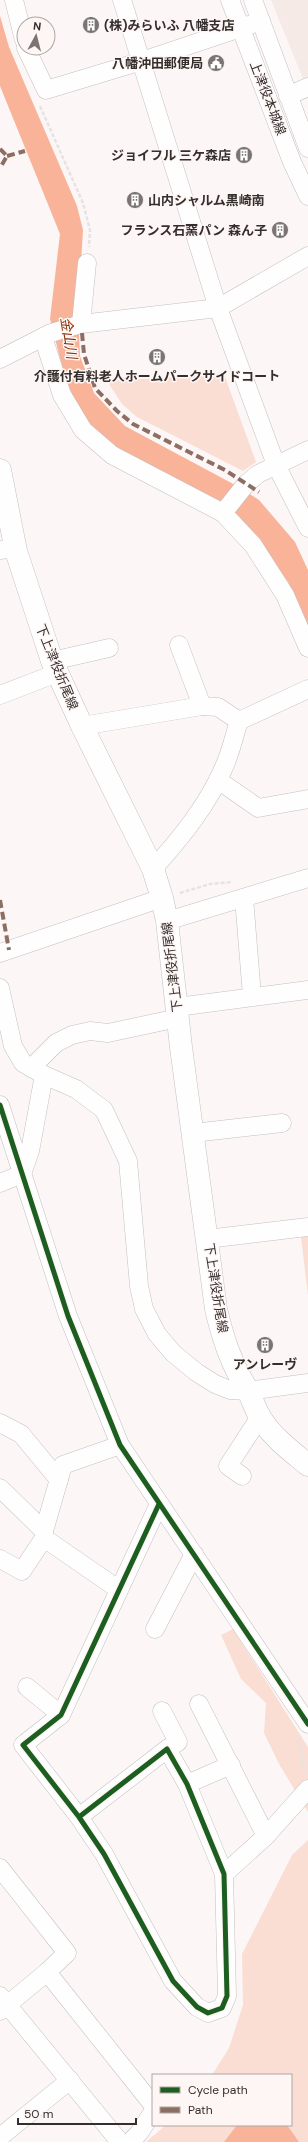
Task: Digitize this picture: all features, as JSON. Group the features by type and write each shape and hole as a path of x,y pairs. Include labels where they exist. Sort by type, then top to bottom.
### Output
{"main road":[{"name":"下上津役折尾線","path":"0,470 8,549 55,667 82,726 152,869 162,898 167,921 193,1133 219,1321 237,1375 248,1390 260,1417 285,1446 308,1465"}],"street":[{"path":"14,0 18,16"},
{"path":"122,0 218,308 276,465 308,528"},
{"name":"上津役本城線","path":"230,0 292,162 308,196"},
{"name":"上津役本城線","path":"253,0 308,148"},
{"path":"30,56 46,90 142,61 261,21"},
{"path":"288,96 308,87"},
{"path":"0,358 47,335 81,324 218,308 308,256"},
{"path":"81,324 87,263"},
{"path":"47,335 62,395 83,430 112,455 223,513 253,545 285,595 308,648"},
{"path":"223,513 246,484 276,465 308,450"},
{"path":"179,645 202,706"},
{"path":"0,695 55,667 109,648"},
{"path":"152,869 178,840 218,780 231,748 239,720 308,689"},
{"path":"82,726 202,706 218,707 239,720"},
{"path":"218,780 258,808 308,799"},
{"path":"167,921 241,890 308,878"},
{"path":"241,890 252,996"},
{"path":"0,953 162,898"},
{"path":"0,988 13,1046 23,1063 37,1072 76,1089 104,1110 128,1162 139,1286 144,1310 157,1334 173,1353 215,1384 230,1390 248,1390 308,1382"},
{"path":"0,1183 22,1174 30,1151 37,1072 56,1043 72,1036 90,1031 108,1033 178,1013 252,996 308,990"},
{"path":"0,1105 68,1316 120,1445 194,1554 303,1730"},
{"path":"193,1133 282,1123"},
{"path":"208,1239 308,1227"},
{"path":"231,1468 260,1417"},
{"path":"0,1423 21,1434 59,1480"},
{"path":"0,1559 22,1571 44,1534 63,1465 120,1445"},
{"path":"0,1488 44,1534 118,1589"},
{"path":"159,1504 118,1589 61,1714 24,1745 79,1817 104,1854 173,1981 197,2007 208,2013 222,2008 227,1996 224,1874 187,1784 167,1749"},
{"path":"155,1629 194,1554"},
{"path":"27,1688 61,1714"},
{"path":"199,1704 266,1836"},
{"path":"79,1817 178,1742 162,1711"},
{"path":"187,1784 231,1765"},
{"path":"224,1874 266,1836 307,1782"},
{"path":"0,1868 67,1952 47,1972 3,2004 70,2080 120,2142"},
{"path":"47,1972 152,2104"},
{"path":"0,2137 70,2080"},
{"path":"130,2142 139,2133 152,2114"}],"path":[{"path":"38,99 83,203 90,230 87,263"},
{"path":"162,898 210,884 241,890"},
{"path":"303,1730 307,1782"}],"shaded area":[{"path":"271,0 308,0 308,91"},
{"path":"224,374 256,462 243,471 137,417 122,404 107,381"},
{"path":"308,1236 308,1296 301,1237"},
{"path":"233,1629 308,1747 308,1812 279,1764 264,1733 266,1703 241,1679 221,1635"},
{"path":"308,1840 308,2142 146,2142 165,2126 292,2126 292,2074 213,2074 229,2048 243,2005 242,1954 292,1855"}],"water":[{"name":"金山川","path":"0,16 9,47 77,206 83,230 78,312 80,356 94,393 125,426 237,486 259,500 295,542 308,570 308,626 288,582 257,538 224,504 112,445 90,430 78,410 64,374 50,319 60,234 0,86"},
{"path":"236,2126 288,2126 299,2142 224,2142"}],"marked path":[{"path":"0,149 7,156 0,168"},
{"path":"7,156 25,151"},
{"path":"82,333 84,354 95,388 117,411 133,424 225,470 259,492"},
{"path":"0,900 9,950"}],"cycle path":[{"path":"0,1105 68,1316 120,1445 308,1724"},
{"path":"79,1817 167,1749 187,1784 224,1874 227,1996 222,2008 208,2013 197,2007 173,1981 104,1854 79,1817 23,1745 61,1715 159,1504"}],"place":[{"name":"(株)みらいふ 八幡支店","path":"91,25"},
{"name":"八幡沖田郵便局","path":"216,63"},
{"name":"ジョイフル 三ケ森店","path":"244,155"},
{"name":"山内シャルム黒崎南","path":"135,200"},
{"name":"フランス石窯パン 森ん子","path":"280,230"},
{"name":"介護付有料老人ホームパークサイドコート","path":"157,357"},
{"name":"アンレーヴ","path":"265,1345"}]}
